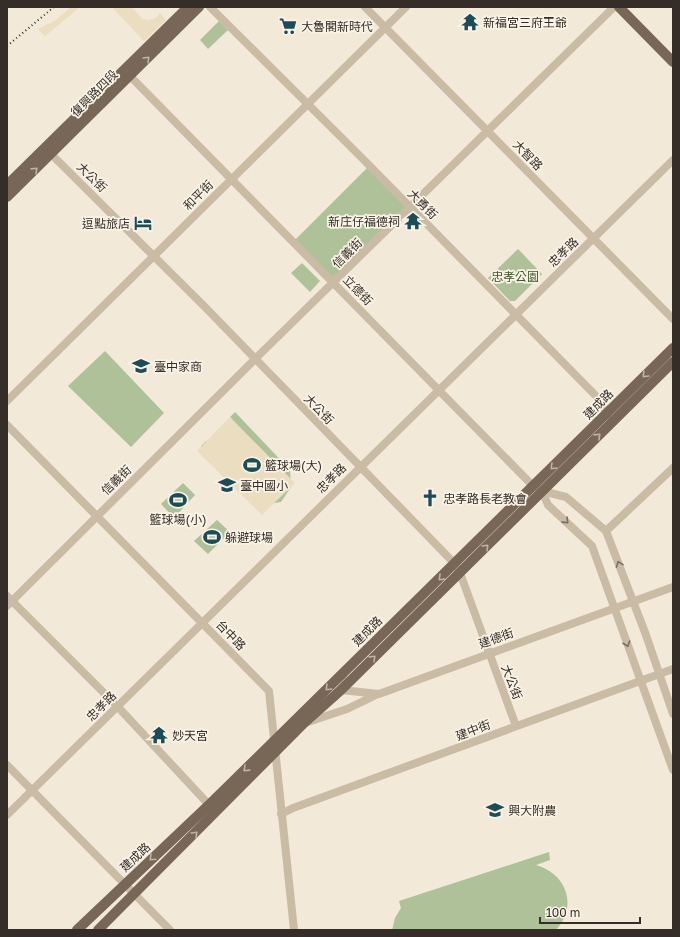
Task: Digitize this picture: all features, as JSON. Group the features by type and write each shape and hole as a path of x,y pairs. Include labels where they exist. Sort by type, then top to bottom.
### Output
{"main road":[{"name":"復興路四段","path":"127,73 188,7"},
{"name":"復興路四段","path":"7,197 48,151 127,73 199,7"},
{"path":"619,7 673,62"},
{"name":"復興路四段","path":"7,185 48,151"},
{"name":"建成路","path":"77,930 125,884 275,754 304,723 341,690 460,573 608,413 673,348"},
{"name":"建成路","path":"98,930 135,895 274,741 454,564 610,424 673,362"}],"street":[{"name":"大勇街","path":"210,7 308,104 600,400 608,413 610,424"},
{"name":"大智路","path":"365,7 673,319"},
{"name":"和平街","path":"7,401 406,7"},
{"name":"信義街","path":"9,601 614,7"},
{"name":"立德街","path":"127,73 439,391 538,489 548,505 592,546 673,770"},
{"name":"大公街","path":"48,151 154,256 454,564 460,573 516,726"},
{"name":"忠孝路","path":"7,815 118,707 359,467 439,391 673,160"},
{"name":"台中路","path":"7,425 269,691 294,930"},
{"path":"606,531 673,468"},
{"path":"538,489 566,497 606,531 633,600 673,714"},
{"name":"建德街","path":"341,690 379,694 633,600 673,587"},
{"path":"9,601 118,707 213,808"},
{"name":"建中街","path":"281,814 293,808 673,669"},
{"path":"341,690 343,674"},
{"path":"304,723 347,709 379,694"},
{"path":"665,746 673,743"},
{"path":"7,765 170,930"}],"green space":[{"path":"219,21 228,30 208,49 200,40"},
{"path":"367,168 406,207 334,280 294,241"},
{"name":"忠孝公園","path":"518,249 542,274 515,301 510,301 488,278"},
{"path":"302,263 320,281 310,292 291,273"},
{"path":"105,351 164,413 131,447 68,386"},
{"path":"235,412 290,470 291,487 281,502 262,505 251,500 201,446 206,441 211,446 216,432 221,427 236,424 230,417"},
{"name":"籃球場(小)","path":"183,483 195,495 174,518 161,504"},
{"name":"躲避球場","path":"217,520 230,532 208,554 194,541"},
{"path":"549,852 550,860 536,865 547,869 562,883 568,901 567,911 563,921 556,930 392,930 395,918 401,908 399,901"}],"shaded area":[{"path":"71,7 80,7 45,36 38,29 56,20"},
{"path":"112,7 132,7 142,19 149,20 156,18 160,13 166,20 144,41"},
{"path":"230,417 295,483 262,515 197,451"}],"railway":[{"path":"7,46 54,7"}],"place":[{"name":"新福宮三府王爺","path":"470,22"},
{"name":"大魯閣新時代","path":"288,26"},
{"name":"新庄仔福德祠","path":"413,221"},
{"name":"逗點旅店","path":"143,223"},
{"name":"臺中家商","path":"141,366"},
{"name":"籃球場(大)","path":"252,465"},
{"name":"臺中國小","path":"227,485"},
{"name":"忠孝路長老教會","path":"430,498"},
{"name":"籃球場(小)","path":"178,500"},
{"name":"躲避球場","path":"212,537"},
{"name":"妙天宮","path":"159,735"},
{"name":"興大附農","path":"495,810"}]}
